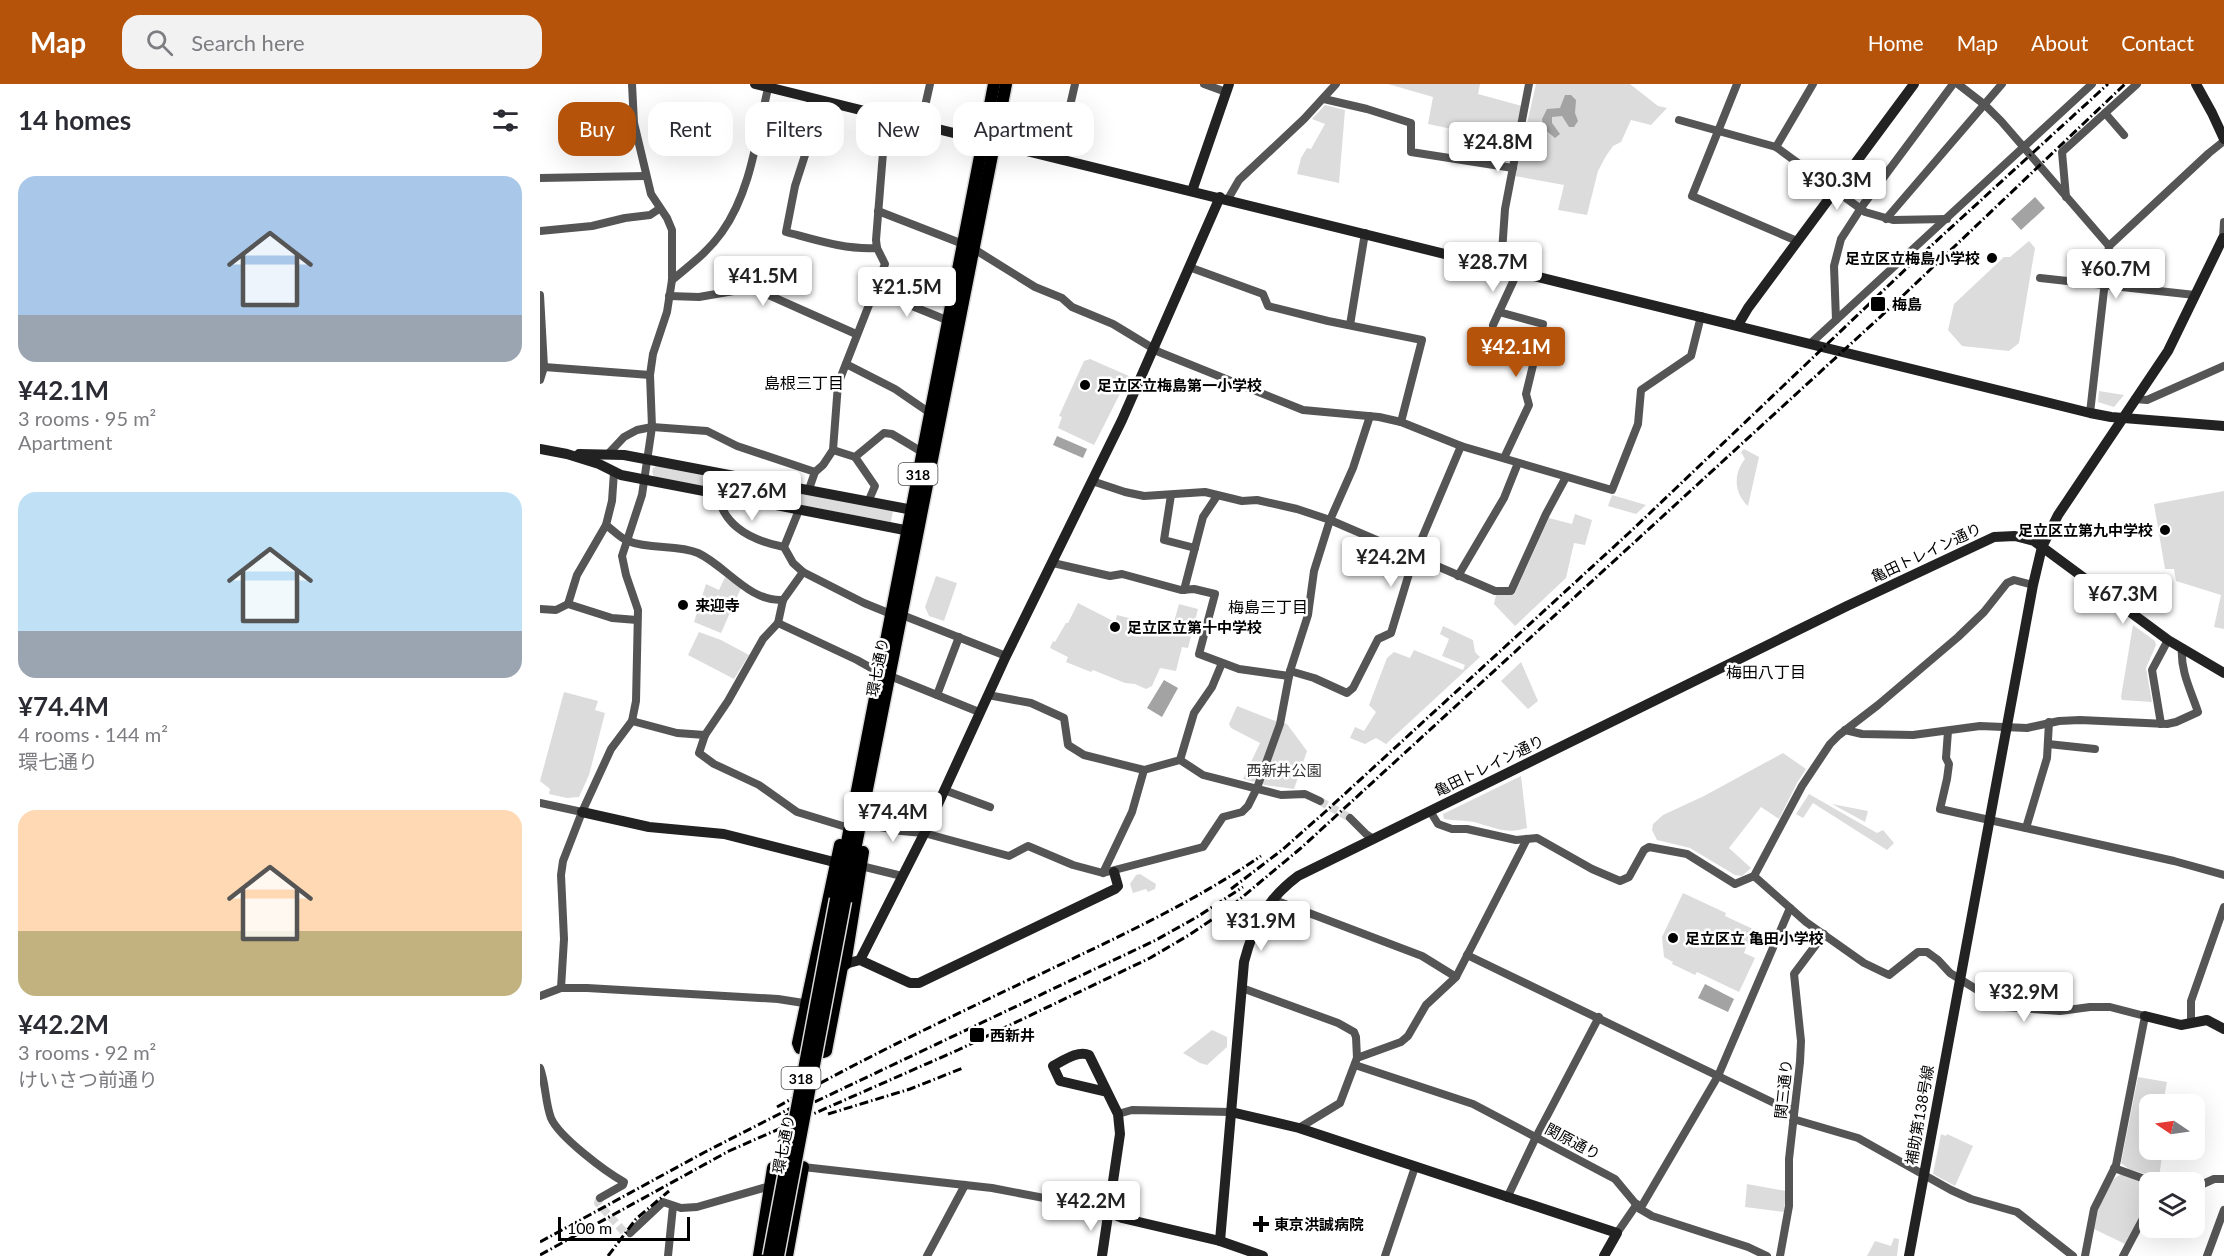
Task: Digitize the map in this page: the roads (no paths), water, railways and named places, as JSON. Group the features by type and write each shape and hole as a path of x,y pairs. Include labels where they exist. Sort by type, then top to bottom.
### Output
{"main road":[{"name":"環七通り","path":"992,102 994,84"},
{"name":"環七通り","path":"1001,102 1006,84"},
{"name":"環七通り","path":"768,1256 841,900 986,156"},
{"name":"環七通り","path":"917,511 922,453 949,321 969,246"},
{"path":"859,809 866,824 861,866 845,964 826,1051 798,1047 834,862 846,827 859,809"},
{"name":"環七通り","path":"778,1256 841,900"},
{"path":"759,1256 773,1168 803,1167 788,1256"}],"street":[{"path":"561,988 564,939 561,875 563,861 582,812 611,749 632,721 636,701 638,610 622,556 642,495 652,427 650,375 653,354 667,312 672,280 672,230 651,194 646,176 634,123 633,84"},
{"path":"755,84 856,108"},
{"path":"926,102 930,84"},
{"path":"1058,158 1075,84"},
{"path":"1192,191 1227,88 1204,84"},
{"path":"860,960 924,833 1006,656 1122,420 1189,267 1224,198 1239,180 1324,99 1335,84"},
{"path":"1501,267 1505,208 1529,84"},
{"path":"1737,84 1692,196 1797,241"},
{"path":"1776,147 1813,84"},
{"path":"1738,325 1748,308 1914,84"},
{"path":"1836,320 1834,266 1841,239 1953,84"},
{"path":"1958,84 1985,105 2109,246"},
{"path":"1887,219 2002,84"},
{"path":"1811,343 2092,84"},
{"path":"2066,197 2062,152 2137,84"},
{"path":"2090,413 2109,246 2224,140 2196,84"},
{"path":"672,280 702,256 723,231 746,186 769,86"},
{"path":"811,98 805,127 806,152 795,186 786,232 827,243 866,249 877,248"},
{"path":"1324,99 1411,123 1411,152 1513,168"},
{"path":"2105,113 2124,135"},
{"path":"1679,120 1776,147 1861,210 1887,219 1947,219"},
{"path":"809,489 815,472 833,450 838,384 885,264 877,248 883,156"},
{"path":"1050,156 2090,413 2224,426"},
{"path":"540,178 646,176"},
{"path":"540,231 592,226 650,215 659,208"},
{"path":"878,211 969,246 1035,287 1062,298 1072,307 1113,324 1154,349 1304,410 1370,416 1401,422 1461,446 1611,490 1638,424 1641,390 1646,384 1691,356 1701,316"},
{"path":"2224,222 2224,238"},
{"path":"1350,325 1365,233"},
{"name":"補助第138号線","path":"1909,1256 2006,727 2042,547 2058,515 2173,343 2224,238"},
{"path":"1189,267 1263,294 1268,306 1422,340 1401,422"},
{"path":"1493,325 1518,271"},
{"path":"2040,278 2195,295"},
{"path":"669,296 699,297 755,289 856,334"},
{"path":"875,291 949,321"},
{"path":"540,295 544,367 540,380"},
{"path":"1499,312 1543,324 1526,394 1529,405 1504,458"},
{"path":"846,364 895,389 930,413"},
{"path":"2135,399 2147,400 2224,366"},
{"path":"544,367 650,375"},
{"path":"866,824 924,833 1009,856 1028,846 1073,865 1109,873 1203,847 1223,818 1242,812 1248,806 1257,788 1280,724 1289,673 1308,615 1314,571 1330,520 1353,468 1370,416"},
{"path":"608,454 624,437 637,430 652,427 707,431 737,446 815,472"},
{"path":"855,457 884,434 892,434 922,453"},
{"path":"1053,563 1110,576 1122,574 1184,590 1194,588 1215,594 1199,654 1239,669 1289,673 1314,678 1347,693 1353,688 1378,639 1391,633 1414,557 1461,446"},
{"path":"540,449 567,454 614,472 644,480 913,532"},
{"path":"833,450 855,457 875,486 868,502"},
{"path":"567,454 624,455 917,511"},
{"path":"1458,576 1504,498 1518,463"},
{"path":"568,604 577,575 606,525 612,501 614,472"},
{"path":"1092,481 1138,495 1205,492 1242,501 1257,500 1298,509 1330,520 1495,591 1511,591 1546,514 1566,477"},
{"path":"770,505 765,493 771,483"},
{"path":"718,494 719,503 727,520 757,539 784,547 793,563 803,572 864,603 1006,656"},
{"path":"1171,495 1164,540 1195,548"},
{"path":"1184,590 1203,517 1216,496"},
{"path":"784,547 799,510"},
{"path":"606,525 626,540 695,552 712,560 744,586 758,594 775,600 783,600"},
{"name":"亀田トレイン通り","path":"1220,1241 1244,962 1256,922 1280,889 1298,876 1985,540 2001,536 2015,536 2034,541 2168,640 2224,673"},
{"path":"803,572 783,600 778,623 763,639 728,701 705,735 699,753 714,764 759,785 797,812 846,827"},
{"path":"1430,811 1438,824 1452,829 1467,829 1516,840 1537,838 1592,869 1620,881 1629,877 1644,850 1649,847 1687,854 1735,884 1754,876 1802,786 1830,744 1973,624 2007,583 2014,580 2033,585"},
{"path":"540,609 556,610 568,604 612,618 637,620"},
{"path":"778,623 885,675 980,712"},
{"path":"937,695 959,637"},
{"path":"2161,724 2152,670 2168,640"},
{"path":"1845,730 1872,735 1913,735 1980,726 2027,728 2049,722 2080,720 2176,723 2198,712 2185,674 2181,657 2182,648"},
{"path":"1180,760 1194,713 1212,687 1222,663"},
{"path":"988,695 1030,703 1064,718 1068,745 1084,755 1144,770 1180,760 1203,775 1281,795 1305,794 1320,801"},
{"path":"632,721 677,733 705,735"},
{"path":"2026,828 2047,758 2049,722"},
{"path":"1948,731 1946,758 1949,764 1940,809 2174,861 2224,875"},
{"path":"2048,744 2095,749"},
{"path":"1109,873 1132,812 1144,770"},
{"path":"944,790 990,807"},
{"path":"540,803 650,827 724,834 834,862"},
{"path":"1350,818 1372,838"},
{"path":"1356,1062 1401,1042 1408,1036 1426,1005 1456,976 1527,839"},
{"path":"861,866 902,876"},
{"path":"845,964 860,960 910,983 919,983 1116,890 1118,886 1109,873"},
{"path":"1754,876 1824,934 1884,975 1889,975 1918,952 1928,952 1959,979 2005,1006 2060,1011 2110,1007 2174,1024 2207,1020 2224,1029"},
{"path":"1272,899 1422,956 1456,976"},
{"path":"2191,1023 2191,1001 2220,929 2224,907"},
{"path":"1604,1256 1617,1233 1638,1206 1718,1076 1790,908"},
{"name":"関三通り","path":"1780,1256 1789,1206 1789,1159 1800,1062 1801,1041 1794,974 1824,934"},
{"path":"1467,955 1521,983 1599,1017 1794,1115 1858,1138 1971,1199 2017,1212 2073,1256"},
{"path":"540,996 561,988 778,999 834,1008"},
{"path":"1242,988 1354,1032 1356,1062 1340,1103 1299,1128"},
{"path":"2085,1256 2094,1209 2114,1168 2145,1016"},
{"path":"1508,1198 1536,1137 1599,1017"},
{"path":"1102,1256 1120,1134 1118,1114 1107,1092 1086,1053 1080,1053 1053,1066 1060,1082 1107,1092"},
{"name":"関原通り","path":"1356,1062 1473,1104 1615,1179 1638,1206 1652,1216 1748,1247 1767,1256"},
{"path":"540,1068 545,1081 552,1119 567,1138 609,1174 624,1182 623,1185 600,1198"},
{"path":"1118,1114 1132,1110 1231,1112 1299,1128 1617,1233"},
{"path":"540,1118 552,1119"},
{"path":"803,1167 1018,1193 1108,1212 1122,1218 1220,1241 1263,1256"},
{"path":"1385,1256 1415,1167"},
{"path":"2114,1168 2139,1177"},
{"path":"2205,1183 2214,1179 2224,1179"},
{"path":"927,1256 965,1185"},
{"path":"630,1233 663,1202 681,1208 697,1207 770,1186"},
{"path":"668,1256 673,1206"},
{"path":"2207,1256 2224,1210"},
{"path":"2123,1256 2139,1226"}],"tunnel":[{"path":"1320,801 1350,818"},
{"path":"600,1198 598,1203 626,1234 630,1233"}],"railway":[{"path":"1231,889 1282,850 1325,812 1630,532 1909,266 2108,84"},
{"path":"540,1255 729,1151 958,1050 1150,958 1228,909 1301,848 1891,307 2125,84"},
{"path":"777,1107 912,1036 1157,917 1236,873 1261,856"},
{"path":"785,1116 1156,940 1243,887"},
{"path":"828,1114 910,1089 963,1068"},
{"path":"540,1242 791,1108"},
{"path":"608,1256 636,1219 669,1191"}],"place":[{"name":"足立区立梅島小学校","path":"1992,258"},
{"name":"梅島","path":"1878,304"},
{"name":"足立区立梅島第一小学校","path":"1085,385"},
{"name":"足立区立第九中学校","path":"2165,530"},
{"name":"来迎寺","path":"683,605"},
{"name":"足立区立第十中学校","path":"1115,627"},
{"name":"足立区立 亀田小学校","path":"1673,938"},
{"name":"西新井","path":"977,1035"},
{"name":"東京洪誠病院","path":"1261,1224"}],"district":[{"name":"島根三丁目","path":"804,382"},
{"name":"梅島三丁目","path":"1268,606"},
{"name":"梅田八丁目","path":"1766,671"}],"park label":[{"name":"西新井公園","path":"1284,770"}]}
